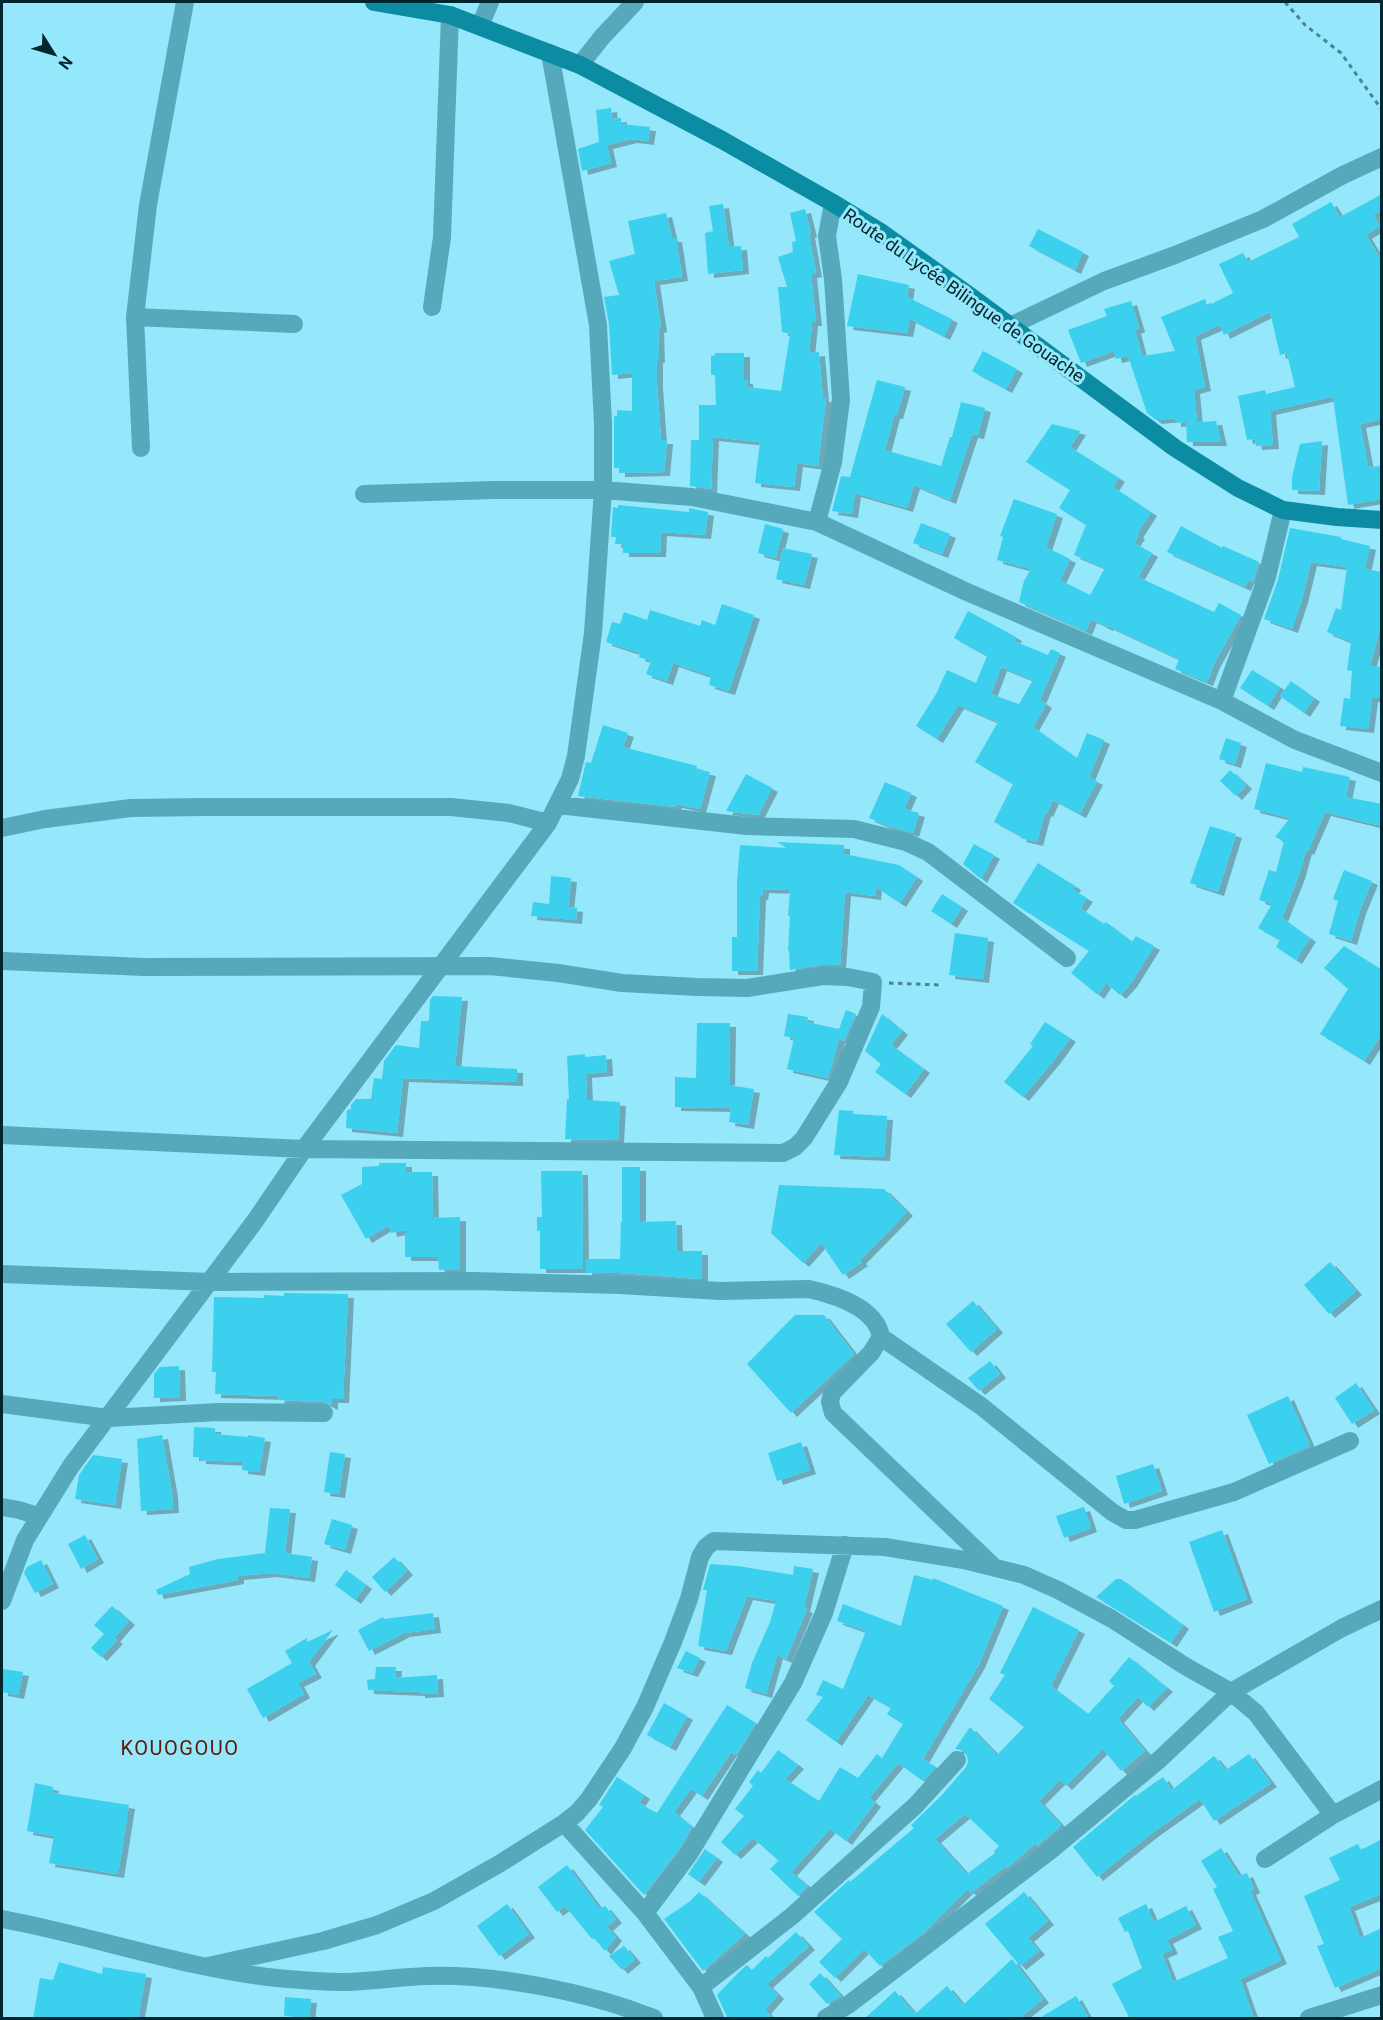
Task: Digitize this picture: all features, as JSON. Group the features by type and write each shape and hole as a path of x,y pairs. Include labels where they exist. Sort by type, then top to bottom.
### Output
{"street":[{"path":"141,448 135,317 148,205 184,2"},
{"name":"Route du Lycée Bilingue de Gouache","path":"374,2 450,15 580,65 722,140 882,233 1175,448 1238,488 1282,510 1382,520"},
{"path":"480,26 490,2"},
{"path":"580,65 602,37 635,2"},
{"path":"432,307 442,237 450,15"},
{"path":"2,1601 25,1540 71,1466 210,1282 304,1149 548,823 570,780 576,756 592,633 603,490 603,423 598,325 550,53"},
{"path":"1010,326 1104,280 1175,255 1263,219 1382,156"},
{"path":"816,522 833,462 841,400 833,279 827,236 833,203"},
{"path":"135,317 294,324"},
{"path":"364,494 494,490 603,490 692,497 816,522 967,592 1222,701 1294,740 1382,772"},
{"path":"1222,701 1267,577 1282,510"},
{"path":"558,805 747,826 854,829 906,842 928,852 1067,958"},
{"path":"2,828 45,819 131,808 194,807 451,807 509,813 548,823"},
{"path":"2,961 144,967 490,966 622,983 697,987 747,988 823,976 848,977 873,982 871,1007 839,1082 804,1138 795,1147 783,1153 304,1149 2,1135"},
{"path":"2,1274 210,1282 473,1281 620,1285 720,1291 809,1289 821,1292 862,1309 879,1327 881,1337 871,1353 832,1394 830,1402 833,1413 996,1569"},
{"path":"881,1337 981,1406 1112,1512 1126,1520 1135,1520 1234,1492 1350,1441"},
{"path":"2,1404 108,1418 219,1412 324,1413"},
{"path":"2,1507 38,1516"},
{"path":"207,1966 323,1941 377,1924 434,1901 499,1864 577,1813 594,1793 623,1748 645,1707 689,1599 700,1557 706,1547 714,1541 747,1544 885,1547 964,1560 1024,1575 1058,1590 1112,1618 1160,1651 1231,1692 1256,1713 1333,1815"},
{"path":"645,1913 689,1854 793,1683 824,1613 845,1545"},
{"path":"826,2019 848,2005 1051,1850 1160,1759 1231,1692 1342,1628 1382,1609"},
{"path":"701,1987 792,1916 915,1806 957,1760"},
{"path":"1265,1859 1333,1815 1382,1789"},
{"path":"564,1823 645,1913 701,1987 715,2019"},
{"path":"2,1919 38,1925 177,1961 277,1978 345,1982 429,1976 489,1979 568,1992 654,2019"},
{"path":"1309,2019 1382,1995"}],"path":[{"path":"1285,2 1305,25 1341,53 1382,110"},
{"path":"873,982 939,985"}],"building":[{"path":"611,108 612,119 621,118 621,124 650,127 648,141 631,139 607,145 611,163 582,171 578,149 599,142 596,110"},
{"path":"1382,194 1382,210 1373,215 1380,226 1366,235 1382,262 1382,419 1360,424 1368,466 1382,466 1382,499 1348,505 1333,398 1270,411 1273,445 1256,446 1255,439 1247,440 1238,396 1265,390 1266,394 1295,387 1287,353 1280,355 1270,312 1224,335 1220,325 1195,336 1205,387 1194,390 1197,421 1175,423 1175,418 1156,420 1147,413 1128,356 1116,359 1114,351 1081,363 1068,330 1107,316 1104,309 1131,301 1139,328 1135,330 1142,356 1175,351 1161,317 1205,299 1207,306 1233,293 1219,264 1243,253 1248,262 1299,237 1292,224 1331,202 1340,217"},
{"path":"723,204 729,247 741,246 743,270 708,274 705,233 713,231 709,206"},
{"path":"805,209 811,233 809,234 816,273 811,274 816,322 812,322 809,353 819,352 823,398 826,398 818,466 797,463 794,487 755,483 760,442 713,437 711,489 690,486 691,440 699,440 699,405 716,405 715,375 711,375 711,356 715,353 744,353 744,380 747,380 748,387 781,391 790,334 782,332 778,287 787,287 778,257 793,252 792,242 796,241 790,213"},
{"path":"666,213 672,238 676,238 682,277 654,281 661,328 658,329 657,384 661,440 667,440 664,472 619,473 619,468 614,468 614,416 617,416 617,410 632,411 632,373 612,375 609,324 604,297 619,295 609,261 635,254 628,221"},
{"path":"1038,229 1083,252 1075,270 1029,246"},
{"path":"858,274 909,285 907,297 952,319 944,336 910,319 907,333 847,326"},
{"path":"983,351 1017,369 1006,389 972,371"},
{"path":"877,380 905,387 897,415 894,415 885,450 941,466 950,437 952,437 961,402 985,408 978,435 972,434 950,500 914,485 907,508 855,493 852,514 832,511 841,476 850,477"},
{"path":"1216,421 1221,442 1187,442 1186,423"},
{"path":"1052,424 1080,431 1070,447 1119,478 1113,487 1151,512 1134,543 1152,553 1138,577 1214,612 1219,603 1241,615 1214,664 1207,682 1175,669 1179,659 1108,626 1091,619 1086,631 1019,602 1024,581 1031,569 997,560 1003,537 1000,536 1014,499 1057,514 1046,547 1070,559 1060,580 1090,595 1105,568 1074,555 1086,525 1059,508 1070,490 1026,462"},
{"path":"1322,441 1319,491 1292,490 1292,477 1300,444"},
{"path":"618,505 689,512 689,508 708,512 705,535 661,532 660,553 623,553 623,544 615,544 616,537 611,537 613,507 618,508"},
{"path":"921,523 950,534 942,554 913,543"},
{"path":"765,524 783,529 776,558 758,553"},
{"path":"1181,526 1222,548 1223,546 1259,562 1253,582 1248,580 1245,587 1167,552"},
{"path":"1290,528 1341,537 1341,539 1370,546 1365,569 1382,572 1382,621 1370,666 1382,667 1382,698 1372,698 1368,729 1340,726 1344,698 1350,699 1352,671 1347,670 1351,642 1327,632 1336,608 1341,610 1347,567 1311,562 1292,629 1264,619 1278,580"},
{"path":"783,548 812,554 804,585 776,579"},
{"path":"722,604 754,615 729,691 709,685 711,676 673,663 667,681 646,674 651,661 639,657 640,653 606,642 612,622 620,624 624,612 647,620 650,610 700,626 702,620 715,625"},
{"path":"968,611 1016,637 1014,641 1048,655 1051,649 1060,653 1040,700 1046,704 1033,727 1077,758 1087,733 1104,740 1089,777 1097,781 1080,814 1053,800 1047,813 1045,812 1037,842 1020,838 1021,836 994,822 1013,784 975,762 998,722 958,705 937,739 916,726 936,694 947,670 976,683 987,656 954,638","holes":["1001,667 1033,680 1019,704 991,694"]},
{"path":"1252,670 1280,687 1268,706 1240,688"},
{"path":"1291,681 1314,698 1304,713 1280,696"},
{"path":"603,725 628,733 623,747 697,766 696,769 710,772 700,809 676,804 675,807 578,796 586,762 591,763"},
{"path":"1226,738 1241,743 1235,764 1219,759"},
{"path":"1266,763 1302,772 1303,767 1350,777 1346,797 1382,804 1382,826 1325,812 1308,851 1306,850 1282,918 1310,938 1296,960 1276,947 1280,940 1258,928 1272,904 1259,900 1269,870 1276,872 1284,841 1275,837 1290,818 1254,809"},
{"path":"1230,770 1246,785 1236,796 1220,781"},
{"path":"746,774 772,788 758,815 726,811"},
{"path":"885,782 911,793 904,809 919,813 913,833 869,818"},
{"path":"1210,826 1236,834 1218,892 1190,883"},
{"path":"777,842 844,845 844,854 899,865 917,877 900,903 876,887 875,896 845,892 840,965 821,965 790,970 788,950 790,916 788,916 790,890 763,889 762,896 760,896 757,971 732,971 732,937 737,937 740,845 787,848"},
{"path":"974,844 994,855 981,879 963,864"},
{"path":"1038,863 1075,886 1073,890 1087,898 1080,908 1104,924 1106,922 1132,942 1136,936 1154,946 1131,983 1120,995 1106,983 1098,995 1071,973 1089,951 1013,903"},
{"path":"1344,870 1372,881 1351,941 1329,934 1338,901 1333,899"},
{"path":"551,876 571,878 568,907 577,908 576,920 531,916 533,902 549,904"},
{"path":"942,894 962,907 951,924 931,911"},
{"path":"955,933 988,938 983,979 949,975"},
{"path":"1344,946 1382,970 1382,1033 1364,1061 1320,1034 1348,989 1324,968"},
{"path":"433,996 462,997 455,1066 517,1069 517,1082 403,1078 397,1133 346,1128 347,1110 351,1109 356,1099 371,1099 374,1078 382,1079 384,1061 396,1045 419,1048 421,1021 429,1021 430,1000"},
{"path":"846,1010 856,1014 844,1041 839,1039 828,1078 787,1069 794,1038 784,1036 788,1014 808,1017 807,1022 839,1029"},
{"path":"882,1014 902,1031 891,1045 924,1069 905,1094 875,1072 881,1064 865,1051"},
{"path":"1045,1022 1070,1038 1023,1097 1004,1082 1033,1046 1030,1044"},
{"path":"697,1023 730,1023 729,1085 754,1089 748,1125 729,1122 731,1108 675,1107 675,1077 696,1078"},
{"path":"585,1054 585,1057 606,1055 607,1072 586,1074 587,1100 620,1102 618,1140 565,1139 567,1099 569,1099 567,1056"},
{"path":"839,1110 854,1111 853,1114 887,1116 884,1157 834,1155"},
{"path":"379,1163 406,1163 406,1172 432,1172 433,1218 460,1217 460,1270 439,1270 438,1257 405,1257 405,1230 391,1233 389,1225 366,1239 341,1195 362,1184 362,1167 379,1166"},
{"path":"622,1167 640,1167 640,1222 676,1221 677,1251 702,1251 702,1279 621,1273 586,1273 586,1259 620,1259"},
{"path":"541,1171 582,1171 583,1269 540,1269 540,1231 537,1231 537,1217 542,1217"},
{"path":"779,1185 884,1189 907,1212 860,1260 862,1262 843,1275 821,1243 803,1263 771,1233"},
{"path":"1330,1262 1356,1291 1329,1314 1304,1285"},
{"path":"284,1293 348,1294 343,1399 332,1399 332,1406 324,1402 278,1400 279,1396 215,1394 216,1372 212,1372 214,1297 264,1298 264,1295 284,1296"},
{"path":"973,1301 997,1329 971,1352 946,1324"},
{"path":"795,1315 824,1315 854,1354 791,1413 747,1364"},
{"path":"990,1361 1000,1374 979,1391 968,1378"},
{"path":"179,1366 180,1397 154,1398 154,1374 160,1367"},
{"path":"1356,1383 1374,1410 1352,1424 1335,1398"},
{"path":"1288,1396 1310,1446 1269,1464 1247,1415"},
{"path":"194,1427 215,1428 215,1434 265,1438 259,1472 242,1470 243,1462 200,1460 200,1457 193,1457"},
{"path":"162,1435 173,1509 141,1511 137,1439"},
{"path":"801,1442 810,1470 777,1481 768,1453"},
{"path":"330,1452 345,1454 339,1494 324,1492"},
{"path":"93,1455 122,1459 115,1505 75,1499 79,1475"},
{"path":"1153,1464 1162,1491 1124,1504 1116,1476"},
{"path":"1084,1507 1091,1528 1064,1538 1056,1516"},
{"path":"270,1508 290,1509 285,1553 312,1557 309,1578 271,1573 238,1576 238,1580 158,1595 156,1590 190,1574 189,1567 218,1559 265,1553"},
{"path":"332,1519 352,1525 345,1550 324,1544"},
{"path":"1222,1530 1247,1599 1214,1612 1189,1542"},
{"path":"85,1535 98,1559 81,1569 68,1544"},
{"path":"394,1557 407,1571 385,1592 372,1577"},
{"path":"41,1560 53,1584 35,1593 24,1573 27,1567"},
{"path":"710,1564 793,1575 794,1566 813,1569 804,1608 807,1609 786,1659 777,1655 766,1694 745,1688 776,1601 747,1596 726,1651 698,1646 707,1590 703,1590"},
{"path":"346,1570 366,1585 355,1600 335,1585"},
{"path":"914,1575 933,1580 933,1578 1003,1606 979,1664 923,1759 936,1767 923,1781 898,1763 869,1798 875,1803 846,1841 830,1829 791,1872 808,1886 798,1896 770,1869 778,1861 780,1862 753,1838 735,1855 721,1842 744,1816 735,1809 753,1786 749,1782 758,1770 761,1773 778,1750 798,1765 785,1779 819,1801 840,1767 858,1778 877,1754 882,1758 903,1724 887,1714 891,1708 868,1695 836,1742 806,1720 823,1697 816,1695 823,1680 843,1689 866,1631 837,1621 843,1604 901,1626"},
{"path":"1116,1579 1121,1579 1183,1625 1171,1643 1096,1597"},
{"path":"112,1606 129,1621 114,1638 117,1640 101,1657 91,1648 104,1634 94,1625"},
{"path":"1033,1607 1079,1630 1051,1686 1088,1714 1114,1686 1109,1681 1129,1657 1167,1688 1148,1707 1138,1697 1118,1719 1145,1751 1121,1771 1103,1749 1066,1786 1060,1780 1039,1801 1061,1825 1038,1846 1036,1843 1007,1868 1006,1866 971,1893 968,1889 925,1932 880,1966 864,1949 835,1978 819,1962 842,1939 814,1912 849,1880 850,1882 914,1828 911,1825 942,1795 966,1767 968,1762 964,1751 955,1749 970,1727 997,1755 1024,1727 989,1699 1005,1675 1000,1673","holes":["965,1814 999,1846 994,1851 995,1853 967,1874 935,1839"]},
{"path":"433,1613 435,1629 404,1633 369,1651 358,1630 383,1617 384,1619"},
{"path":"333,1630 309,1662 316,1674 298,1683 304,1694 263,1718 247,1689 292,1663 285,1651 307,1638 307,1642"},
{"path":"686,1651 700,1658 692,1673 677,1668"},
{"path":"376,1667 396,1667 395,1678 437,1675 438,1693 419,1694 419,1692 368,1690 367,1680 375,1679"},
{"path":"2,1669 23,1672 18,1695 2,1692"},
{"path":"664,1703 687,1716 670,1747 647,1735"},
{"path":"727,1705 756,1723 736,1755 731,1752 702,1796 691,1789 674,1812 692,1827 680,1848 644,1895 585,1830 603,1807 599,1805 617,1777 644,1795 639,1803 657,1813"},
{"path":"1249,1754 1271,1783 1214,1821 1200,1799 1152,1833 1097,1877 1073,1847 1135,1795 1163,1777 1172,1790 1214,1756 1226,1770"},
{"path":"35,1783 53,1787 52,1793 129,1805 118,1874 49,1863 54,1836 27,1831"},
{"path":"1382,1839 1382,1894 1349,1907 1360,1938 1382,1928 1382,1968 1335,1988 1317,1946 1324,1944 1304,1896 1340,1880 1329,1858 1358,1844 1361,1850"},
{"path":"1221,1848 1239,1876 1247,1873 1254,1889 1250,1891 1281,1960 1240,1979 1254,2019 1130,2019 1112,1984 1142,1968 1128,1931 1125,1932 1118,1918 1146,1904 1154,1922 1186,1906 1196,1925 1167,1940 1172,1950 1162,1954 1173,1982 1228,1958 1218,1937 1233,1931 1213,1889 1217,1887 1201,1861"},
{"path":"705,1849 717,1858 699,1882 688,1874"},
{"path":"567,1865 600,1909 605,1906 616,1919 607,1927 616,1937 605,1951 565,1906 557,1912 538,1887"},
{"path":"699,1892 745,1934 703,1971 664,1919 689,1902"},
{"path":"1024,1892 1048,1921 1028,1938 1039,1951 1020,1966 985,1924"},
{"path":"507,1904 529,1934 499,1956 477,1926"},
{"path":"796,1932 809,1946 767,1984 778,1995 765,2010 774,2019 728,2019 717,1995 747,1965 752,1970"},
{"path":"624,1946 635,1959 622,1970 609,1956"},
{"path":"1012,1959 1043,1999 1018,2019 864,2019 895,1991 915,2014 947,1986 963,2005"},
{"path":"59,1962 102,1974 103,1967 146,1974 138,2019 33,2019 40,1978 53,1980"},
{"path":"820,1973 841,1996 827,2004 809,1984"},
{"path":"1076,1996 1089,2019 1038,2019"},
{"path":"285,1997 311,1999 309,2018 284,2016"}],"district":[{"name":"KOUOGOUO","path":"180,1748"}]}
